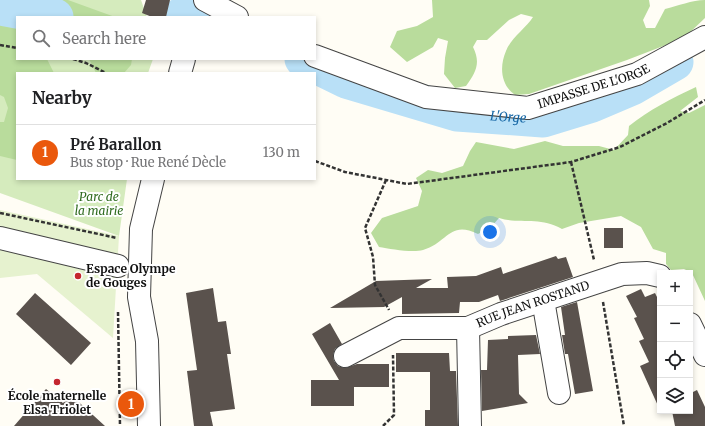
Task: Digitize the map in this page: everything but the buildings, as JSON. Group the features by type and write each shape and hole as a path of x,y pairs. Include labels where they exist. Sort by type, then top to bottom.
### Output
{"street":[{"path":"201,8 233,16"},
{"name":"IMPASSE DE L'ORGE","path":"316,56 426,97 528,108 637,74 705,37"},
{"path":"149,426 147,341 139,297 141,229 153,180"},
{"path":"0,238 118,266"},
{"name":"RUE JEAN ROSTAND","path":"345,356 392,331 468,328 501,314 622,274 647,273 657,275"},
{"path":"543,300 560,393"},
{"name":"RUE JEAN ROSTAND","path":"468,328 470,426"},
{"path":"693,330 705,355"}],"path":[{"path":"0,45 16,48"},
{"path":"76,60 104,72"},
{"path":"316,162 345,172 407,184 571,162 620,147 667,123 705,100"},
{"path":"571,162 599,282 624,426"},
{"path":"383,426 394,415 392,331 375,285 373,257 365,228 386,180"},
{"path":"0,212 117,238"}],"green space":[{"name":"Parc de la mairie","path":"0,0 141,0 147,16 16,16 16,60 153,60 148,72 16,72 16,180 127,180 119,236 0,193"},
{"path":"0,0 68,0 112,16 16,16 16,60 48,60 54,72 16,72 16,160 0,156 0,122 4,122 8,108 4,97 0,95"},
{"path":"432,0 649,0 650,6 643,20 646,28 655,28 665,9 690,2 705,0 705,18 684,38 627,60 529,94 515,95 510,91 504,81 502,63 508,46 533,17 521,14 509,20 487,40 477,40 473,47 477,58 475,72 466,86 455,88 444,74 448,41 438,38 433,47 407,62 390,47 397,31 417,26 433,17"},
{"path":"90,60 132,60 131,65 125,72 96,72"},
{"path":"696,87 698,97 680,111 689,113 705,105 705,301 693,275 693,270 671,270 666,264 666,253 653,249 641,227 621,216 579,223 562,229 546,223 515,221 499,218 491,227 478,234 468,230 454,231 431,247 419,251 379,247 371,233 382,218 418,206 422,191 416,178 428,170 442,173 463,166 476,142 514,149 545,141 563,146 599,146 614,150 628,135 629,126 678,95"},
{"name":"Espace Olympe de Gouges","path":"0,210 119,236 113,338 37,274 0,278"}],"waterway":[{"name":"L'Orge","path":"0,7 50,16"},
{"name":"L'Orge","path":"182,16 189,13 202,16"},
{"name":"L'Orge","path":"305,60 346,80 457,113 543,119 592,104 632,87 675,62"}],"place":[{"name":"Espace Olympe de Gouges","path":"78,276"},
{"name":"École maternelle Elsa Triolet","path":"57,382"},
{"name":"Pré Barallon","path":"131,404"}]}
